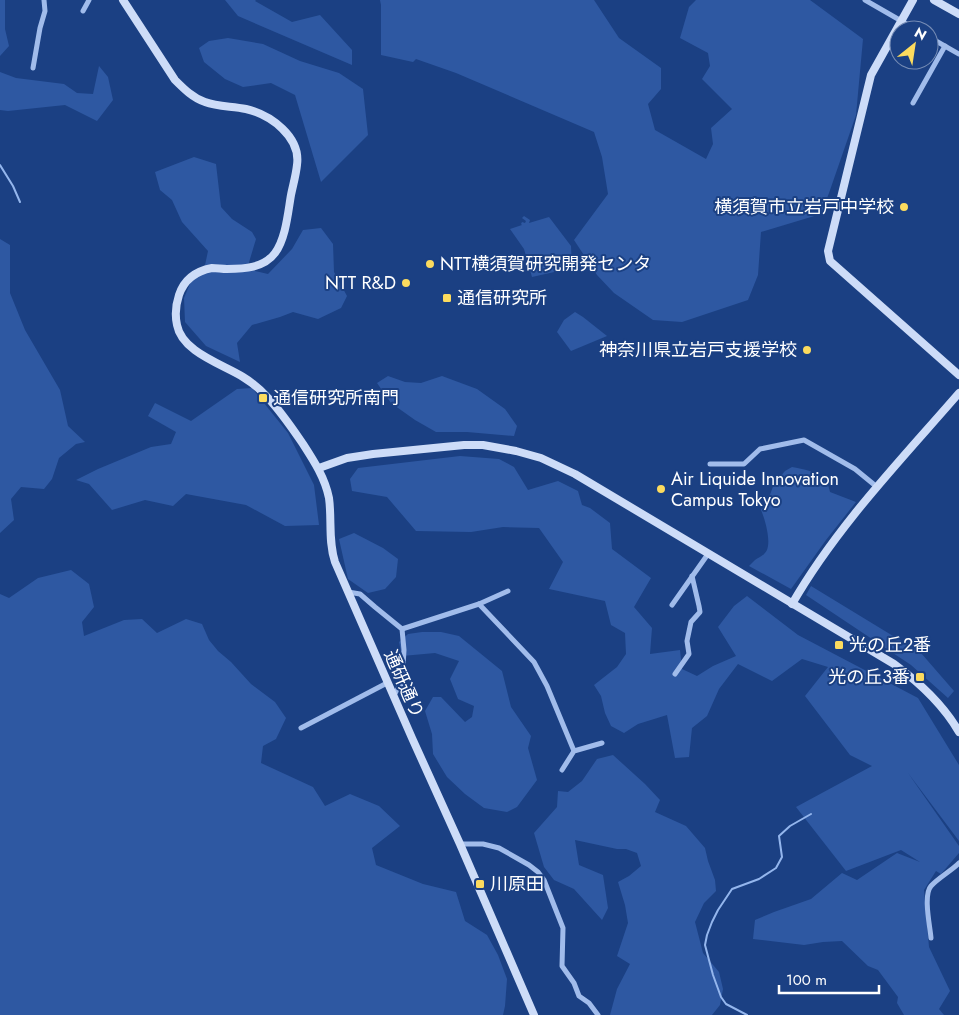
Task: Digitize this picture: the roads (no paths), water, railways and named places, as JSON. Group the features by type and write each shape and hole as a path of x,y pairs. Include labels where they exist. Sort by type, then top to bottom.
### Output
{"street":[{"path":"33,68 45,11 44,0"},
{"path":"83,11 89,0"},
{"name":"通研通り","path":"122,0 175,80 185,91 204,102 216,106 260,113 274,121 285,131 295,148 298,157 297,167 285,228 275,253 264,263 257,266 244,269 212,268 191,276 182,286 178,298 177,326 183,340 195,350 243,377 258,388 285,418 319,468 329,498 332,552 387,683 460,844 534,1015"},
{"path":"864,0 899,20"},
{"path":"902,20 913,0"},
{"path":"934,0 959,14"},
{"path":"889,43 871,75 828,251 830,261 959,375"},
{"path":"939,43 959,54"},
{"path":"913,103 945,46"},
{"path":"792,604 805,581 857,511 959,393"},
{"path":"710,464 744,464 760,449 804,440 855,469 877,487"},
{"path":"319,468 347,458 464,445 483,445 541,458 560,467 894,664 913,678 934,698 959,732"},
{"path":"672,605 708,554"},
{"path":"675,674 689,654 687,641 691,622 700,612 692,576"},
{"path":"402,629 479,604 508,591"},
{"path":"348,592 360,594 402,629 404,650 402,683 393,696"},
{"path":"479,604 534,662 548,686 574,751"},
{"path":"301,728 387,683"},
{"path":"562,770 574,751 602,743"},
{"path":"460,844 483,844 499,848 538,872 544,880 563,928 562,966 574,983 579,996 589,1003 598,1015"},
{"path":"931,938 927,900 930,887 959,863"}],"waterway":[{"path":"0,165 20,202"},
{"path":"747,1015 726,1004 721,997 705,945 707,935 718,910 732,889 759,879 776,868 782,857 779,836 790,826 811,814"}],"place":[{"name":"横須賀市立岩戸中学校","path":"904,207"},
{"name":"NTT横須賀研究開発センタ","path":"430,264"},
{"name":"NTT R&D","path":"406,283"},
{"name":"通信研究所","path":"447,298"},
{"name":"神奈川県立岩戸支援学校","path":"807,350"},
{"name":"通信研究所南門","path":"263,398"},
{"name":"Air Liquide Innovation Campus Tokyo","path":"661,489"},
{"name":"光の丘2番","path":"839,645"},
{"name":"光の丘3番","path":"920,677"},
{"name":"川原田","path":"480,884"}]}
